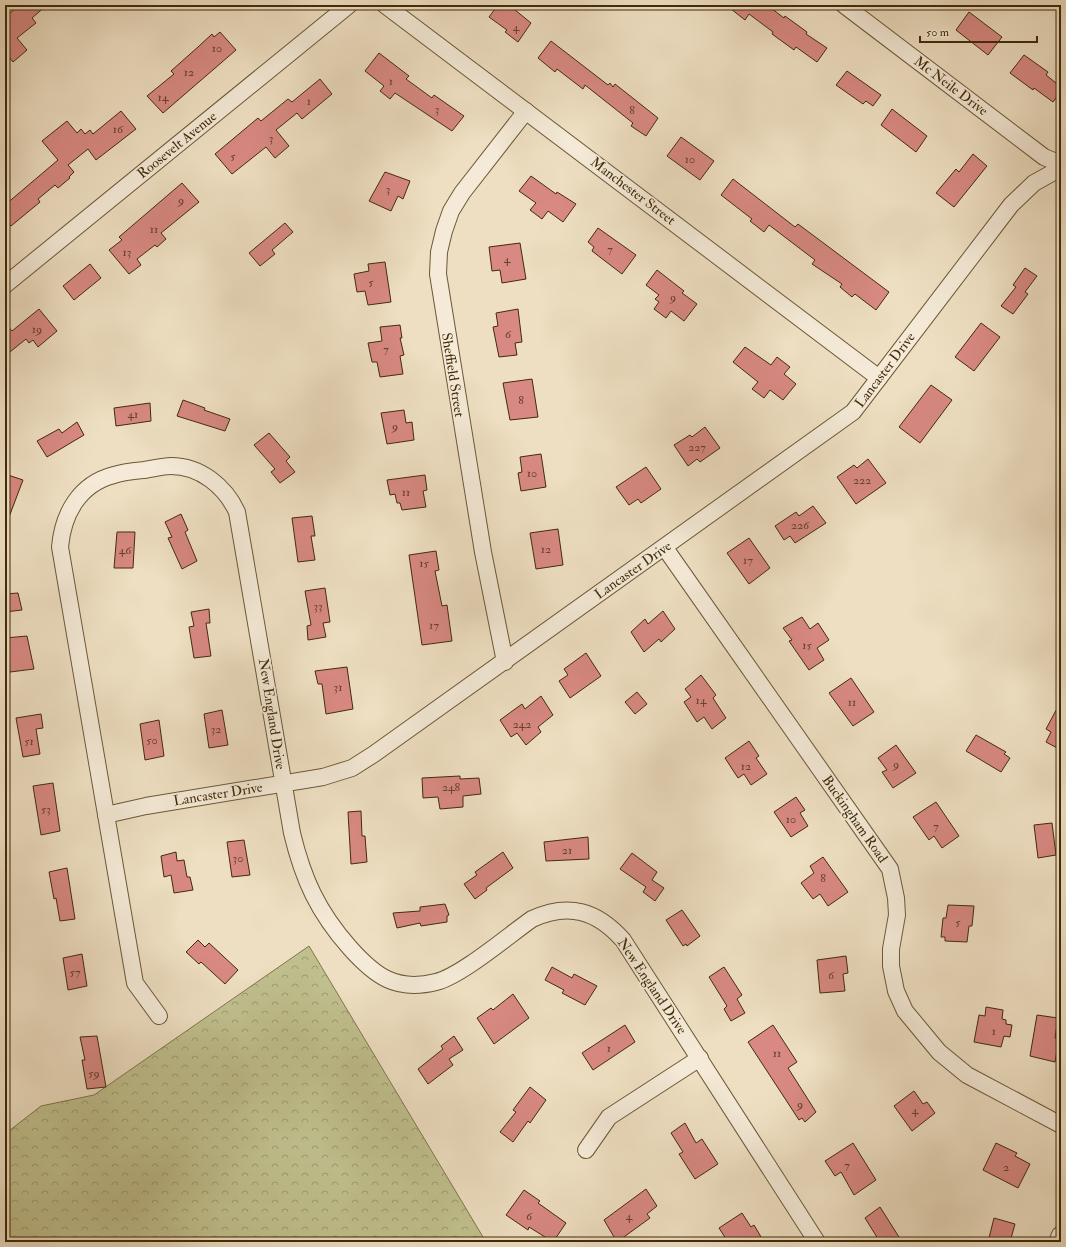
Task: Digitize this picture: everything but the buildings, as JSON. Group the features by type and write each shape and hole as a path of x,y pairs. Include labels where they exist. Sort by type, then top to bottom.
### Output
{"street":[{"name":"Roosevelt Avenue","path":"5,284 349,5"},
{"name":"Manchester Street","path":"385,5 880,378"},
{"name":"Mc Neile Drive","path":"844,5 1044,157 1061,164"},
{"name":"Sheffield Street","path":"504,662 483,552 438,274 442,238 451,211 462,193 526,111"},
{"name":"Lancaster Drive","path":"106,815 146,806 323,776 352,768 665,548 853,412 1011,205 1034,183 1061,168"},
{"name":"New England Drive","path":"160,1016 135,983 60,547 61,532 66,516 77,498 93,484 114,474 170,466 186,468 211,479 226,493 234,504 240,524 293,840 300,865 312,895 337,934 366,967 394,983 415,986 446,979 532,919 554,911 569,910 583,912 603,920 623,940 817,1242"},
{"name":"Buckingham Road","path":"665,548 890,869 896,898 897,915 891,949 891,966 896,991 905,1011 939,1052 967,1074 1061,1125"},
{"path":"586,1150 609,1117 700,1058"},
{"path":"1059,1242 1061,1236"}],"green space":[{"path":"309,946 486,1242 5,1242 5,1134 41,1106 94,1095"}]}
